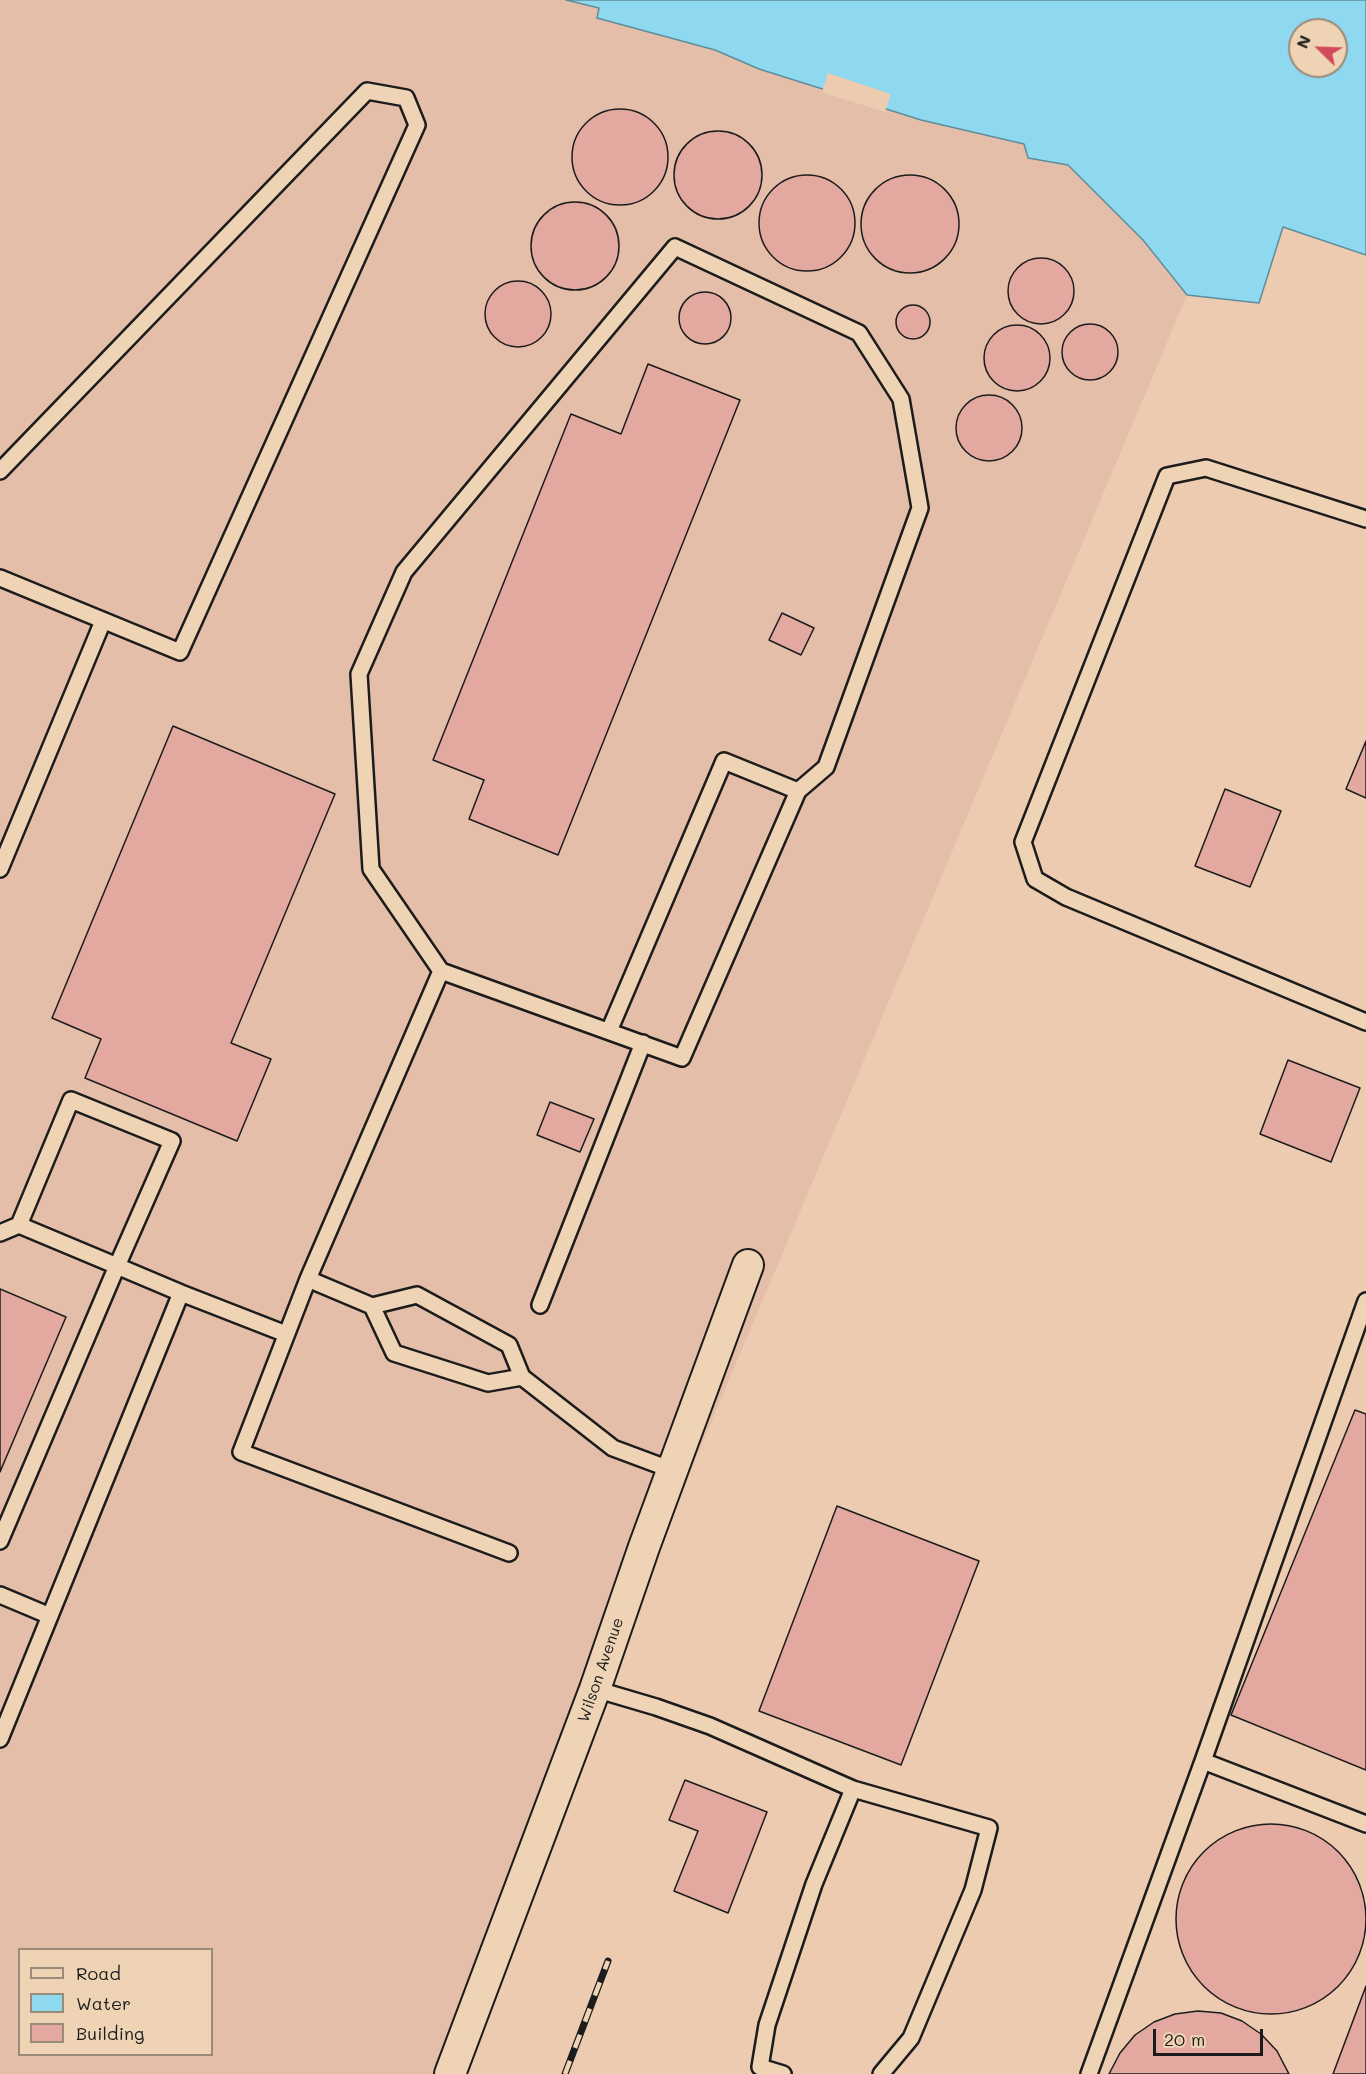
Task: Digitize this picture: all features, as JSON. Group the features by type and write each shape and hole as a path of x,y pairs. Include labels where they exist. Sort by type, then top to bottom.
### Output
{"street":[{"name":"Wilson Avenue","path":"450,2074 595,1689 644,1547 748,1265"}],"lane":[{"path":"0,471 367,91 406,98 417,125 180,652 0,578"},
{"path":"675,247 859,333 901,399 920,508 826,767 798,792 682,1058 441,971 371,869 359,674 404,572 675,247"},
{"path":"1366,519 1206,468 1167,476 1023,842 1035,879 1066,897 1366,1022"},
{"path":"0,869 103,621"},
{"path":"609,1031 724,761 798,792"},
{"path":"441,971 308,1280 241,1452 509,1553"},
{"path":"540,1305 643,1043"},
{"path":"0,1233 19,1225 71,1100 172,1141 0,1541"},
{"path":"19,1225 286,1334"},
{"path":"308,1280 372,1306 417,1295 509,1345 522,1377 613,1448 672,1470"},
{"path":"0,1739 181,1293"},
{"path":"1089,2074 1366,1301"},
{"path":"372,1306 394,1353 488,1383 522,1377"},
{"path":"0,1595 50,1616"},
{"path":"595,1689 710,1726 853,1789 989,1828 973,1890 911,2038 880,2074"},
{"path":"1203,1761 1366,1824"},
{"path":"783,2074 758,2071 767,2025 814,1884 853,1789"}],"shaded area":[{"path":"0,0 566,0 599,8 598,18 715,50 759,69 921,120 1024,144 1029,158 1068,164 1143,240 1187,295 436,2074 0,2074"}],"water":[{"path":"566,0 1366,0 1366,255 1283,227 1259,303 1187,295 1143,240 1068,165 1028,158 1024,144 921,120 759,69 715,50 597,18 599,8"}],"pier":[{"path":"828,73 891,94 885,112 822,92"}],"building":[{"path":"620,109 638,113 654,123 664,139 668,157 664,175 654,191 638,201 620,205 602,201 586,191 576,175 572,157 576,139 586,123 602,113"},
{"path":"718,131 735,135 749,144 758,158 762,175 758,192 749,206 735,215 718,219 701,215 687,206 678,192 674,175 678,158 687,144 701,135"},
{"path":"798,175 816,175 834,183 847,196 855,214 852,242 834,263 816,271 798,271 780,263 767,250 759,232 759,214 767,196 780,183"},
{"path":"910,175 929,178 945,189 956,205 959,224 956,243 945,259 929,270 910,273 891,270 875,259 864,243 861,224 864,205 875,189 891,178"},
{"path":"575,202 592,205 606,215 616,229 619,246 616,263 606,277 592,287 575,290 558,287 544,277 534,263 531,246 534,229 544,215 558,205"},
{"path":"1034,258 1048,258 1060,263 1069,272 1074,291 1072,304 1065,315 1048,324 1034,324 1022,319 1013,310 1008,298 1008,284 1013,272 1022,263"},
{"path":"518,281 531,284 541,291 548,301 551,314 548,327 541,337 531,344 518,347 505,344 495,337 488,327 485,314 488,301 495,291 505,284"},
{"path":"705,292 715,294 723,300 729,308 731,318 729,328 723,336 715,342 705,344 695,342 687,336 681,328 679,318 681,308 687,300 695,294"},
{"path":"913,305 925,310 930,322 925,334 913,339 901,334 896,322 901,310"},
{"path":"1084,324 1096,324 1106,328 1114,336 1118,352 1114,368 1106,376 1096,380 1084,380 1074,376 1066,368 1062,358 1062,346 1066,336 1074,328"},
{"path":"1010,325 1024,325 1036,330 1045,339 1050,358 1048,371 1041,382 1024,391 1010,391 998,386 989,377 984,365 984,351 989,339 998,330"},
{"path":"648,364 740,400 558,855 469,819 484,780 433,760 571,414 621,434"},
{"path":"989,395 1001,398 1012,405 1019,416 1022,428 1019,440 1012,451 1001,458 989,461 977,458 966,451 959,440 956,428 959,416 966,405 977,398"},
{"path":"782,613 814,628 801,655 769,640"},
{"path":"173,726 335,794 231,1043 271,1059 237,1141 85,1078 101,1039 52,1018"},
{"path":"1366,741 1366,798 1346,789"},
{"path":"1225,789 1281,811 1250,887 1195,866"},
{"path":"1288,1060 1360,1088 1331,1162 1260,1134"},
{"path":"550,1102 594,1119 580,1152 537,1135"},
{"path":"0,1289 66,1317 0,1472"},
{"path":"1355,1410 1366,1414 1366,1770 1231,1715"},
{"path":"837,1506 979,1561 901,1765 759,1711"},
{"path":"685,1780 767,1812 728,1913 674,1891 698,1831 669,1820"},
{"path":"1262,1824 1280,1824 1316,1835 1331,1845 1345,1859 1362,1891 1366,1919 1362,1947 1355,1964 1345,1979 1331,1993 1299,2010 1280,2014 1262,2014 1226,2003 1211,1993 1197,1979 1180,1947 1176,1928 1176,1910 1187,1874 1197,1859 1211,1845 1243,1828"},
{"path":"1366,1986 1366,2074 1333,2074"},
{"path":"1198,2011 1221,2013 1242,2021 1261,2034 1277,2051 1289,2074 1109,2074 1120,2053 1135,2035 1154,2022 1175,2014"}],"railway":[{"path":"565,2074 608,1961"}]}
